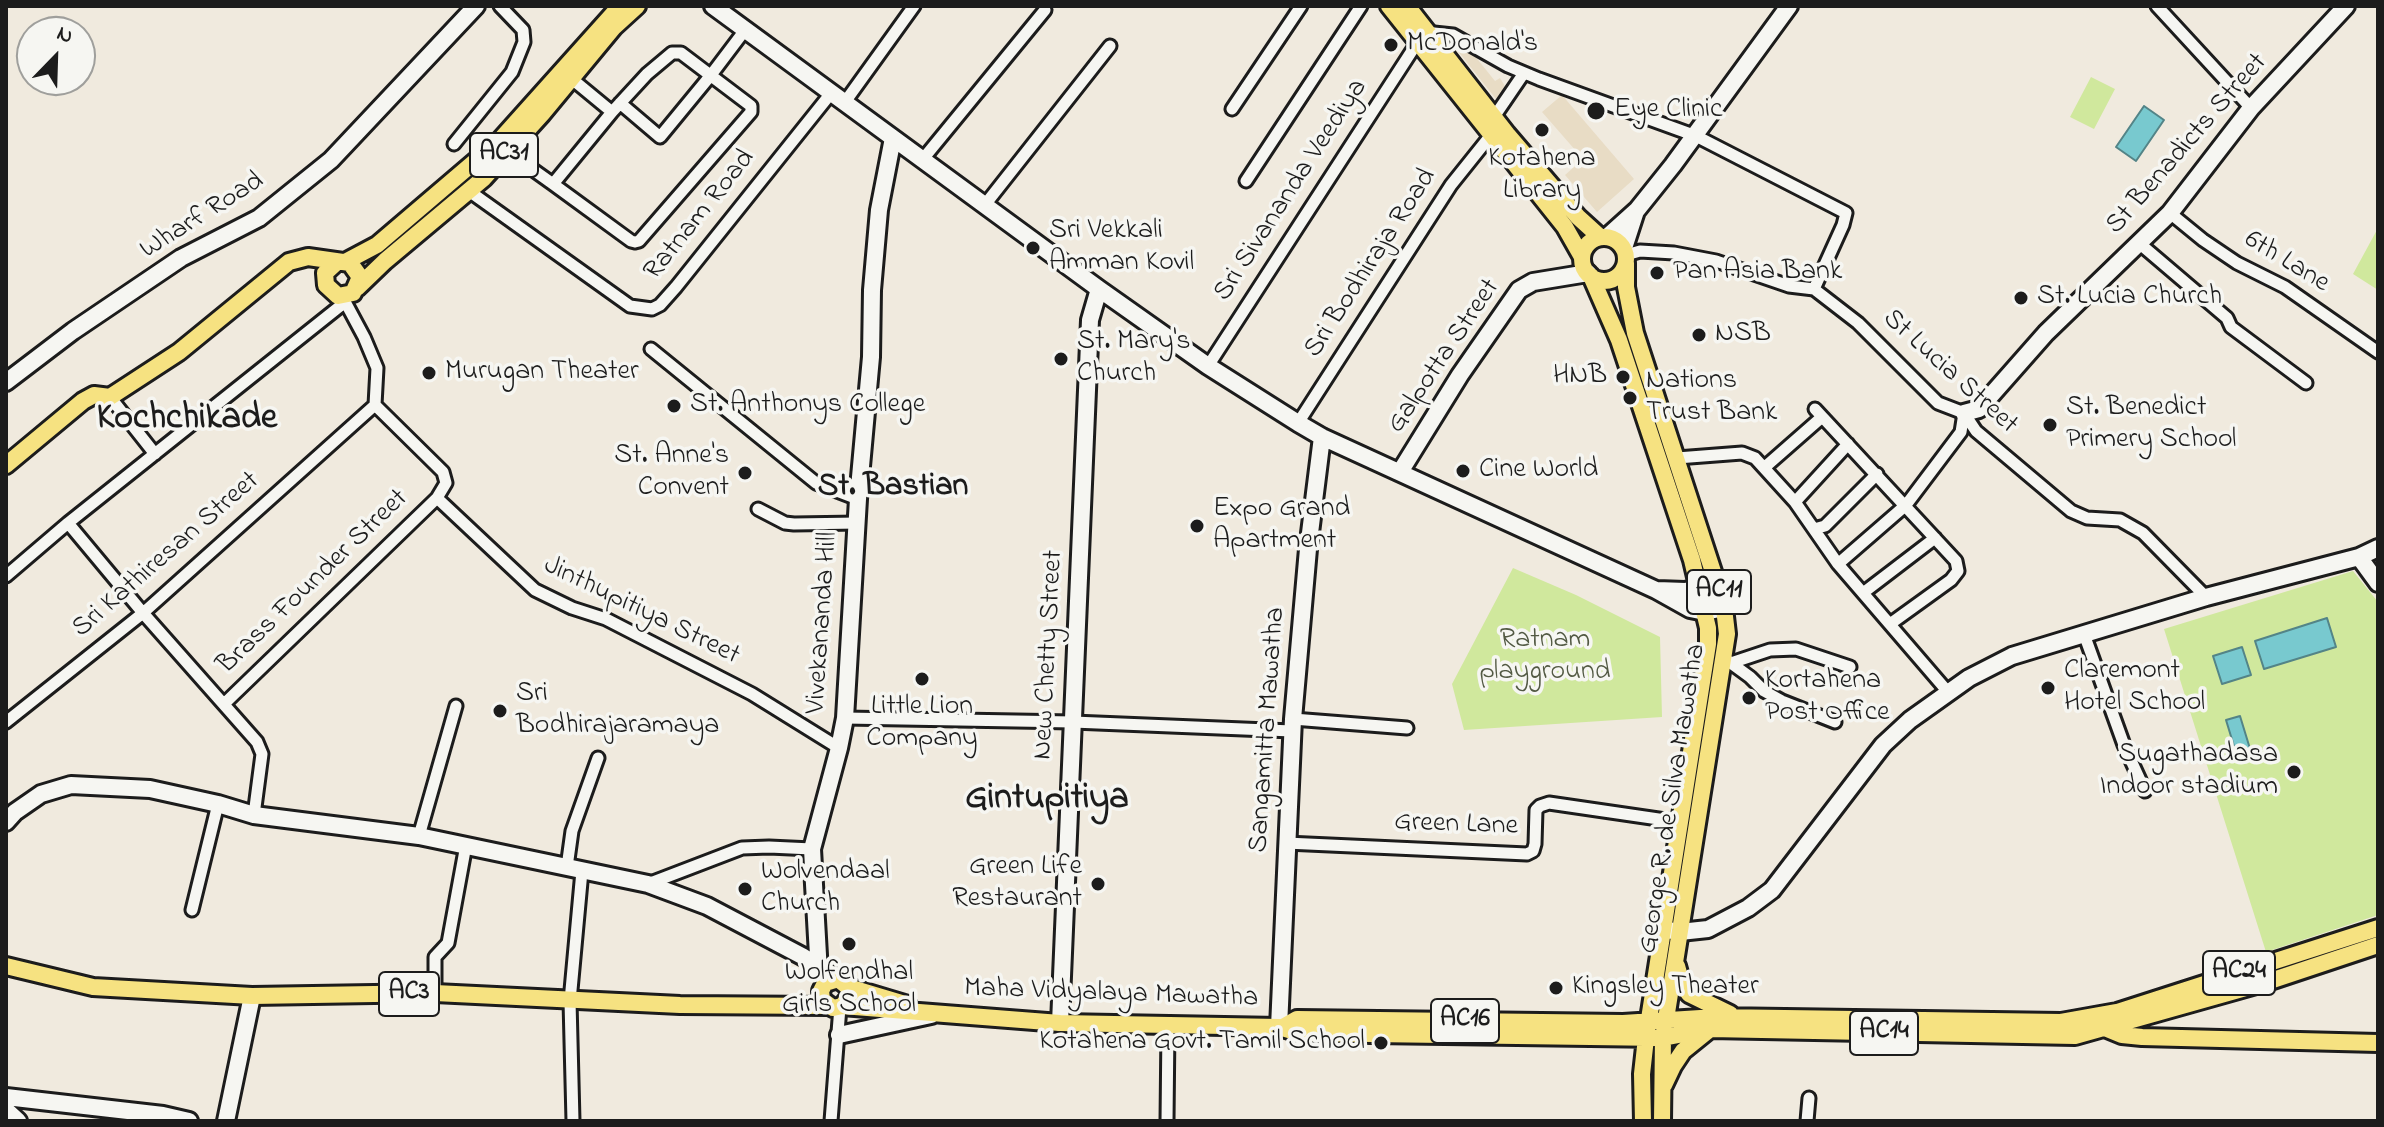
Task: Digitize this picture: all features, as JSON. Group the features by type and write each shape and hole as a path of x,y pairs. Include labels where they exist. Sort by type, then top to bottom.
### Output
{"main road":[{"name":"Wharf Road","path":"6,382 73,331 181,258 259,218 331,160 476,6"},
{"name":"AC31","path":"336,264 377,245 500,140 620,6"},
{"name":"AC31","path":"347,296 469,191 572,79 614,27 637,6"},
{"path":"713,6 1099,289 1208,366 1298,423 1322,437 1656,590 1680,605 1705,612 1724,608"},
{"name":"George R. de Silva Mawatha","path":"1389,6 1423,38 1494,117 1580,220 1603,237"},
{"name":"George R. de Silva Mawatha","path":"1407,6 1423,38 1491,135 1565,227 1619,340 1709,586 1724,608 1728,661 1664,1030 1662,1121"},
{"path":"1637,210 1624,270 1605,281 1587,269 1588,244 1603,237 1637,210 1696,136 1789,6"},
{"name":"St Benadicts Street","path":"1964,413 1979,409 2046,333 2170,213 2251,108 2346,6"},
{"name":"Vivekananda Hill","path":"836,984 818,966 812,849 845,718 858,499 871,357 872,290 879,210 893,138"},
{"path":"1603,237 1620,243 1625,255"},
{"name":"George R. de Silva Mawatha","path":"1625,255 1626,287 1635,333 1677,458 1709,586 1705,612 1708,644 1647,1030 1642,1074 1643,1121"},
{"path":"6,465 83,401 94,395 110,397 179,352 282,268 310,264 350,263 358,272 347,296 330,292 326,285 336,264"},
{"name":"Galpotta Street","path":"1400,472 1460,375 1519,290 1533,282 1587,269"},
{"name":"New Chetty Street","path":"1060,1023 1090,320 1099,289"},
{"name":"Sangamitta Mawatha","path":"1281,1027 1292,725 1322,437"},
{"path":"1661,930 1680,932 1708,929 1748,908 1772,890 1883,745 1969,678 2012,656 2206,597 2359,557 2378,548"},
{"path":"2359,557 2378,583"},
{"path":"1656,590 1685,591 1709,586"},
{"path":"6,822 41,794 71,785 150,789 254,815 419,836 648,884 707,906 818,966"},
{"name":"AC24","path":"2102,1022 2378,928"},
{"name":"AC24","path":"2102,1022 2267,982 2378,945"},
{"path":"1676,957 1682,984 1689,994 1738,1017"},
{"name":"AC3","path":"6,966 93,987 252,996 435,993 570,1001 837,1006"},
{"path":"836,984 850,996 837,1006 820,995 836,984"},
{"name":"Maha Vidyalaya Mawatha","path":"836,984 937,1014"},
{"path":"226,1121 252,996"},
{"name":"Maha Vidyalaya Mawatha","path":"837,1006 1060,1023 1281,1027 1297,1019 1647,1030"},
{"path":"839,1035 937,1014"},
{"name":"AC14","path":"1664,1030 1738,1017 2102,1022"},
{"path":"2102,1022 2122,1035 2142,1037 2378,1043"},
{"name":"AC14","path":"1647,1030 2065,1037 2084,1036 2102,1022"},
{"path":"1662,1092 1683,1051 1710,1029"},
{"path":"6,1097 163,1115 189,1121"},
{"path":"6,1110 18,1121"}],"street":[{"path":"454,144 512,72 524,42 523,30 500,6"},
{"path":"838,97 914,6"},
{"path":"1232,109 1301,6"},
{"path":"1246,181 1361,6"},
{"path":"2157,6 2251,108"},
{"path":"923,159 1045,10"},
{"path":"572,79 660,137 745,30"},
{"path":"1423,38 1441,32 1453,35 1524,73 1696,136 1846,213 1814,289"},
{"name":"Sri Sivananda Veediya","path":"1208,366 1423,38"},
{"path":"984,206 1110,46"},
{"path":"510,148 553,184 631,241 639,241 751,112 751,106 676,51 647,74 553,184"},
{"path":"1494,117 1524,73"},
{"name":"Ratnam Road","path":"469,191 630,306 652,309 660,305 676,287 838,97"},
{"name":"Sri Bodhiraja Road","path":"1298,423 1451,185 1491,135"},
{"name":"6th Lane","path":"2170,213 2237,263 2285,287 2378,352"},
{"path":"2139,243 2227,318 2231,327 2306,383"},
{"name":"St Lucia Street","path":"1625,255 1640,251 1716,261 1789,286 1814,289 1858,323 1938,403 1964,413 1976,431 2071,511 2087,518 2120,520 2143,533 2206,597"},
{"path":"6,576 347,296 377,368 375,405 443,472 446,483 437,498"},
{"path":"651,349 816,483 858,499"},
{"path":"110,397 155,454"},
{"name":"Sri Kathiresan Street","path":"6,722 143,613 375,405"},
{"path":"1765,467 1818,413 1956,561 1958,571 1951,580 1890,624"},
{"path":"1838,564 1906,505 1961,432 1964,413"},
{"path":"1795,502 1848,444"},
{"path":"1677,458 1742,453 1755,458 1795,502 1838,564 1948,692"},
{"path":"1814,529 1825,526 1877,474"},
{"name":"Brass Founder Street","path":"224,704 437,498"},
{"name":"Jinthupitiya Street","path":"437,498 535,590 572,608 606,619 752,694 839,748"},
{"path":"758,509 785,523 858,523"},
{"path":"68,523 260,749 254,815"},
{"path":"1863,593 1935,538"},
{"path":"2084,634 2124,745 2145,791"},
{"path":"1728,661 1770,650 1796,649 1850,667"},
{"path":"1728,661 1773,696 1835,722"},
{"path":"419,836 456,706"},
{"path":"845,718 1407,728"},
{"path":"573,1121 570,1001 574,869 572,831 598,758"},
{"name":"Green Lane","path":"1286,843 1527,854 1533,851 1535,844 1536,810 1549,803 1679,822"},
{"path":"192,910 218,804"},
{"path":"435,993 435,957 448,943 466,845"},
{"path":"648,884 742,848 812,849"},
{"path":"831,1121 839,1035 837,1006"},
{"path":"1167,1121 1168,1026"},
{"path":"1807,1121 1809,1098"}],"shaded area":[{"path":"1466,45 1495,81 1500,78 1508,91 1496,99 1457,50"},
{"path":"1562,95 1634,179 1597,212 1565,175 1583,159 1542,112"}],"green space":[{"path":"2091,77 2115,89 2094,129 2070,117"},
{"path":"2378,228 2378,290 2353,274"},
{"name":"Ratnam playground","path":"1513,568 1660,637 1662,717 1464,730 1452,684"},
{"name":"Sugathadasa Indoor stadium","path":"2353,571 2378,602 2378,915 2266,952 2164,629"}],"water":[{"path":"2144,106 2164,120 2136,161 2116,147"},
{"path":"2327,618 2336,647 2264,669 2255,641"},
{"path":"2242,647 2251,675 2222,684 2213,656"},
{"path":"2240,716 2251,752 2237,756 2226,720"}],"place":[{"name":"McDonald's","path":"1391,45"},
{"name":"Eye Clinic","path":"1596,111"},
{"name":"Kotahena Library","path":"1542,130"},
{"name":"Sri Vekkali Amman Kovil","path":"1033,248"},
{"name":"Pan Asia Bank","path":"1657,273"},
{"name":"St. Lucia Church","path":"2021,298"},
{"name":"NSB","path":"1699,335"},
{"name":"St. Mary's Church","path":"1061,359"},
{"name":"Murugan Theater","path":"429,373"},
{"name":"HNB","path":"1623,377"},
{"name":"Nations Trust Bank","path":"1630,398"},
{"name":"St. Anthonys College","path":"674,406"},
{"name":"St. Benedict Primery School","path":"2050,425"},
{"name":"Cine World","path":"1463,471"},
{"name":"St. Anne's Convent","path":"745,473"},
{"name":"Expo Grand Apartment","path":"1197,526"},
{"name":"Little Lion Company","path":"922,679"},
{"name":"Claremont Hotel School","path":"2048,688"},
{"name":"Kortahena Post Office","path":"1749,698"},
{"name":"Sri Bodhirajaramaya","path":"500,711"},
{"name":"Sugathadasa Indoor stadium","path":"2294,772"},
{"name":"Green Life Restaurant","path":"1098,884"},
{"name":"Wolvendaal Church","path":"745,889"},
{"name":"Wolfendhal Girls School","path":"849,944"},
{"name":"Kingsley Theater","path":"1556,988"},
{"name":"Kotahena Govt. Tamil School","path":"1381,1043"}],"district":[{"name":"Kochchikade","path":"187,421"},
{"name":"St. Bastian","path":"893,489"},
{"name":"Gintupitiya","path":"1047,801"}]}
